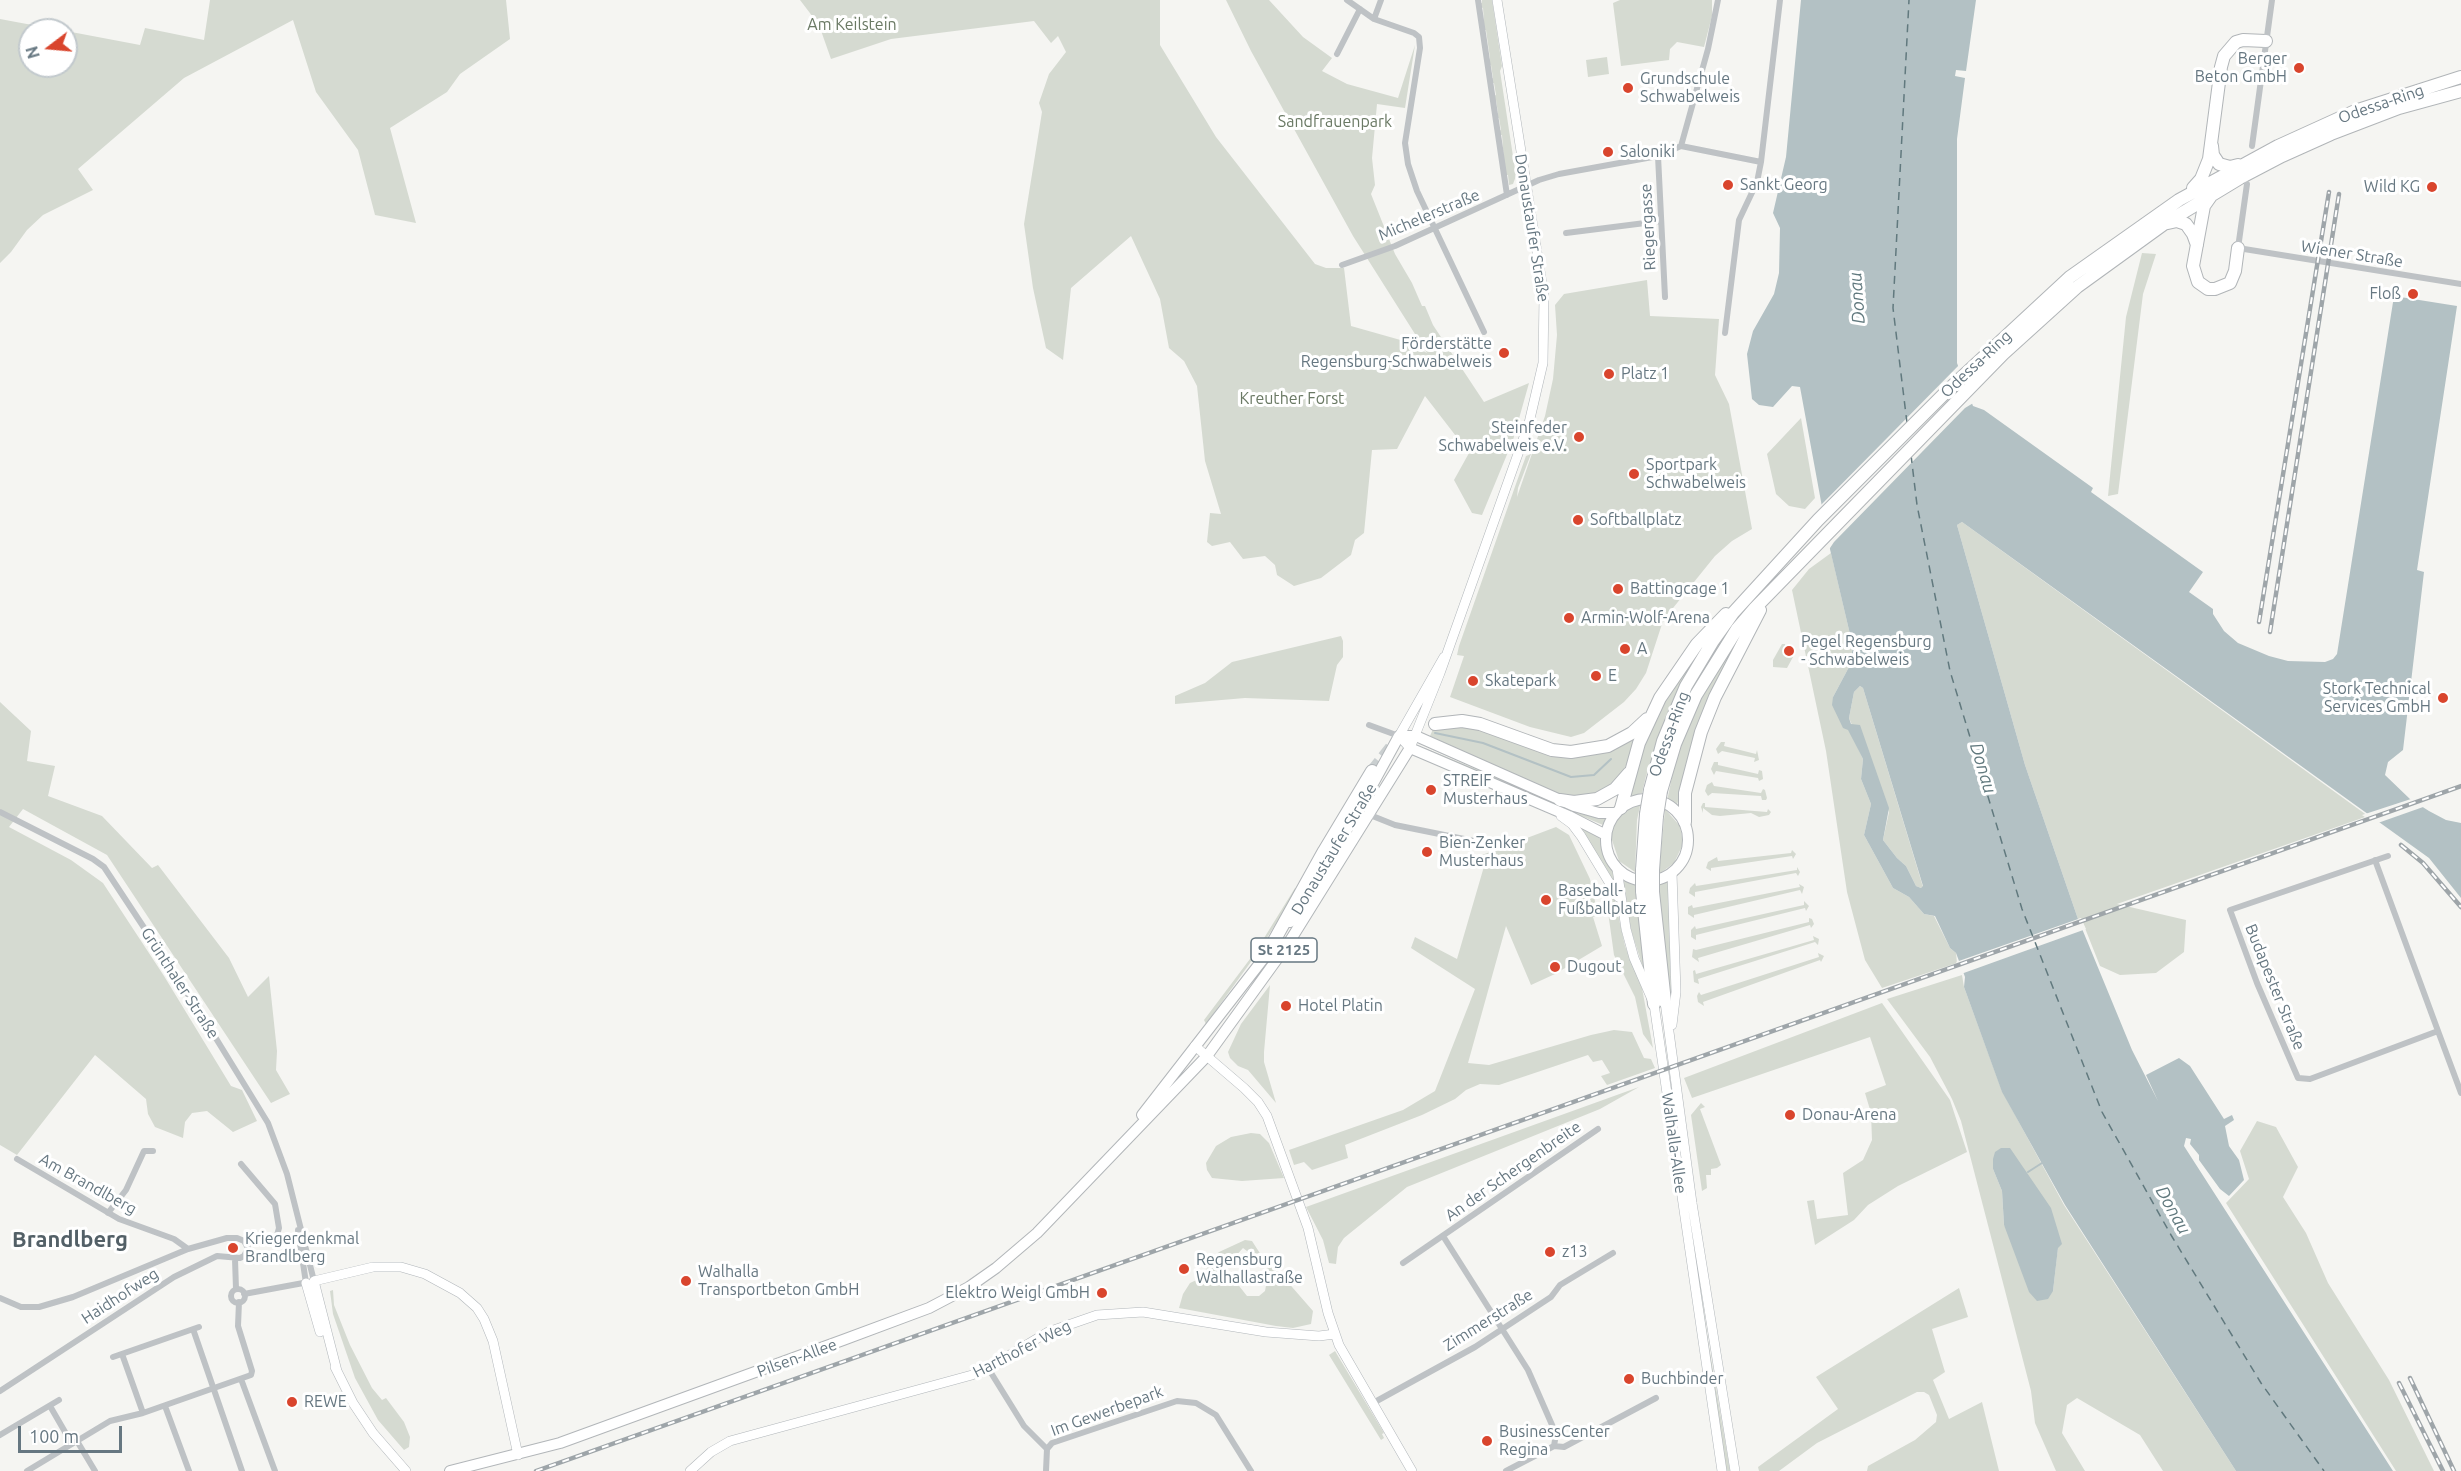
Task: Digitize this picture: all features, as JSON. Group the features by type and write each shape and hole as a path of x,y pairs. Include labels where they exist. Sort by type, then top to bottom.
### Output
{"highway":[{"path":"2179,200 2201,179 2206,169 2224,56 2236,42 2266,40"},
{"name":"Odessa-Ring","path":"1651,815 1663,741 1686,686 1713,641 1748,596 1818,520 1947,391 2070,277 2179,200 2242,164 2356,118 2452,89 2461,77"},
{"name":"Odessa-Ring","path":"1656,791 1696,695 1725,645 1765,598 2011,346 2077,287 2172,221 2212,195 2329,128"},
{"path":"2212,141 2213,155 2219,164 2230,166 2242,164"},
{"path":"2212,195 2204,206 2193,266 2194,276 2203,286 2215,289 2225,286 2232,279 2238,248"},
{"path":"2172,221 2181,221 2190,228 2197,246"},
{"path":"1618,810 1629,772 1652,714 1674,675 1696,644 1721,618 1748,596"},
{"path":"1685,822 1685,793 1701,732 1714,697 1765,598"},
{"path":"1435,724 1462,722 1480,724 1552,750 1571,752 1599,748 1617,742 1632,733 1652,714"},
{"path":"1269,950 1372,771"},
{"path":"1555,805 1597,799 1615,789 1629,772"},
{"name":"Walhalla-Allee","path":"1651,815 1647,892 1660,1003"}],"main road":[{"name":"Donaustaufer Straße","path":"1207,1056 1252,996 1370,815 1410,748 1529,423 1540,381 1544,344 1544,296 1497,0"},
{"name":"Donaustaufer Straße","path":"1196,1046 1241,989 1311,892 1380,774 1444,657"},
{"path":"1399,736 1410,748 1555,805 1590,811 1618,810"},
{"path":"1399,736 1416,736 1555,805 1606,835"},
{"path":"1651,798 1671,806 1685,822 1689,842 1686,854 1681,865 1672,873 1650,881 1638,880 1617,869 1610,859 1606,835 1618,810 1630,802 1651,798"},
{"path":"1555,805 1581,836 1621,903"},
{"path":"1617,869 1621,903 1634,958 1660,1003"},
{"path":"1670,1039 1676,992 1672,873"},
{"path":"1241,989 1252,996"},
{"name":"Walhalla-Allee","path":"1660,1003 1670,1039 1692,1203 1735,1471"},
{"name":"Walhalla-Allee","path":"1660,1003 1722,1471"},
{"path":"1196,1046 1258,1102 1267,1116 1308,1228 1335,1334 1412,1471"},
{"name":"Pilsen-Allee","path":"1100,1167 1196,1046"},
{"name":"Pilsen-Allee","path":"450,1471 518,1455 609,1426 903,1318 946,1299 1013,1255 1037,1233 1207,1056"},
{"path":"310,1282 373,1267 401,1267 424,1274 469,1300 484,1319 493,1341 518,1455"},
{"name":"Grünthaler Straße","path":"310,1282 327,1353 353,1403 373,1433 405,1470"},
{"name":"Harthofer Weg","path":"690,1471 722,1445 745,1435 967,1377 988,1368 1038,1337 1061,1326 1087,1318 1113,1313 1161,1314 1292,1335 1335,1334"}],"street":[{"path":"1347,0 1374,20 1414,33 1420,42 1406,154 1417,191 1484,332"},
{"path":"1374,20 1381,0"},
{"name":"Donaustaufer Straße","path":"1478,0 1507,195"},
{"path":"1718,0 1708,49 1681,146 1761,162"},
{"path":"1725,333 1739,220 1757,182 1761,162 1780,0"},
{"path":"2252,146 2272,0"},
{"path":"1337,54 1360,9"},
{"name":"Michelerstraße","path":"1342,265 1395,246 1559,174 1658,156 1681,146"},
{"name":"Riegergasse","path":"1658,156 1665,297"},
{"path":"2238,248 2247,184"},
{"path":"1566,233 1660,221"},
{"name":"Wiener Straße","path":"2238,248 2461,284"},
{"path":"1370,725 1399,736"},
{"name":"Grünthaler Straße","path":"0,812 93,859 104,867 255,1098 278,1147 295,1208 310,1282"},
{"name":"Donaustaufer Straße","path":"1370,815 1395,825 1479,842"},
{"name":"Budapester Straße","path":"2388,855 2230,910 2257,983 2295,1073 2304,1080 2438,1031"},
{"path":"2375,860 2461,1093"},
{"name":"An der Schergenbreite","path":"1403,1263 1598,1129"},
{"path":"108,1213 126,1190 144,1151 153,1150"},
{"name":"Am Brandlberg","path":"17,1159 108,1213 174,1239 188,1249"},
{"path":"0,1298 21,1307 39,1307 73,1297 188,1249 227,1238 237,1238 246,1244 275,1242 279,1228 274,1204 242,1164"},
{"name":"An der Schergenbreite","path":"1443,1236 1528,1370 1556,1434 1554,1446"},
{"path":"238,1302 234,1301 231,1296 236,1289 235,1259 244,1256 248,1248 246,1244"},
{"name":"Zimmerstraße","path":"1373,1403 1475,1347 1551,1297 1560,1286 1613,1253"},
{"name":"Haidhofweg","path":"0,1390 174,1277 217,1256 235,1259"},
{"path":"244,1294 310,1282"},
{"path":"236,1289 244,1294"},
{"path":"238,1302 244,1299 244,1294"},
{"path":"27,1471 110,1421 165,1406 251,1375 252,1371 238,1326 238,1302"},
{"path":"113,1357 196,1328 213,1389 242,1471"},
{"path":"122,1354 143,1413"},
{"name":"Im Gewerbepark","path":"988,1368 1024,1426 1047,1449"},
{"path":"241,1379 275,1471"},
{"path":"1506,1471 1554,1446 1564,1447 1656,1398"},
{"path":"0,1435 59,1400"},
{"name":"Im Gewerbepark","path":"1046,1471 1047,1449 1059,1439 1170,1402 1184,1401 1196,1403 1216,1415 1251,1471"},
{"path":"50,1406 94,1471"},
{"path":"165,1406 189,1471"}],"green space":[{"path":"210,0 506,0 510,39 460,74 447,92 390,128 416,223 375,215 358,150 316,92 293,20 184,78 78,169 93,190 43,215 27,230 0,263 0,19 18,22 18,78 78,78 78,33 140,45 145,28 204,40"},
{"name":"Kreuther Forst","path":"800,0 1160,0 1160,45 1216,137 1315,264 1326,268 1344,268 1351,326 1404,341 1427,353 1353,236 1251,51 1226,0 1269,0 1303,37 1332,58 1322,71 1347,84 1398,98 1415,45 1405,108 1377,104 1372,158 1375,185 1371,194 1395,254 1422,306 1425,306 1433,325 1484,402 1529,383 1513,440 1482,515 1472,513 1454,480 1469,453 1425,396 1397,449 1372,450 1364,533 1355,540 1351,555 1321,578 1294,586 1277,575 1275,565 1265,556 1243,559 1230,542 1212,546 1207,542 1210,513 1221,514 1205,461 1197,386 1184,361 1169,348 1160,299 1131,236 1071,288 1063,360 1046,348 1033,288 1024,224 1042,112 1039,103 1049,74 1066,52 1058,36 1051,43 1034,21 891,39 831,59 819,25"},
{"path":"1482,0 1492,0 1502,66 1500,71 1516,176 1513,184 1509,185 1508,175 1505,175 1496,100 1493,96 1496,95 1494,83 1491,83 1490,79 1493,78 1491,65 1488,65 1490,58 1486,30 1483,30 1483,8 1480,7"},
{"path":"1620,0 1712,0 1712,16 1704,47 1677,42 1670,49 1669,60 1621,66 1613,3"},
{"path":"1607,57 1609,74 1588,77 1586,60"},
{"path":"2142,253 2156,254 2143,294 2118,494 2108,496 2126,317"},
{"name":"Sportpark Schwabelweis","path":"1647,280 1650,316 1719,319 1715,375 1729,404 1752,529 1732,541 1715,556 1669,613 1662,624 1646,673 1636,689 1624,702 1584,733 1571,737 1530,727 1450,697 1464,656 1457,655 1459,646 1526,456 1531,454 1518,488 1517,497 1545,416 1553,379 1557,335 1555,305 1564,294"},
{"path":"1801,418 1815,498 1805,509 1789,506 1776,494 1767,454"},
{"path":"1962,522 2368,816 2117,904 2186,920 2184,952 2156,973 2120,975 2100,966 2081,918 2078,919 2025,765 1957,525"},
{"path":"1831,553 1853,647 1849,667 1833,697 1863,759 1861,779 1871,804 1864,835 1893,888 1909,897 1924,914 1934,916 1950,948 1956,953 1957,963 1882,988 1865,960 1847,892 1826,751 1792,590 1809,569"},
{"path":"1721,622 1683,684 1665,720 1642,793 1627,798 1634,767 1674,682"},
{"path":"1745,625 1713,688 1698,726 1676,809 1667,801 1678,748 1701,694"},
{"path":"1341,636 1343,657 1337,665 1329,701 1245,698 1175,704 1175,696 1205,683 1232,662"},
{"path":"1782,644 1785,644 1786,655 1793,657 1787,668 1773,667 1773,660"},
{"path":"1860,686 1863,688 1923,887 1921,888 1916,886 1906,866 1883,840 1889,812 1849,718 1854,692"},
{"path":"0,702 31,731 27,761 55,766 48,796 102,816 152,868 158,865 229,958 248,997 269,976 277,1051 276,1070 290,1094 271,1103 107,855 23,809 9,827 71,860 103,883 164,976 231,1086 242,1090 257,1121 233,1132 207,1111 192,1113 185,1122 183,1138 155,1127 148,1114 146,1099 95,1055 17,1155 0,1145"},
{"path":"1643,726 1617,781 1599,794 1570,797 1543,788 1430,736 1433,729 1441,727 1474,727 1570,755"},
{"path":"1721,742 1725,742 1724,746 1756,754 1757,750 1759,760 1754,762 1755,758 1722,751 1718,754 1716,749"},
{"path":"1425,748 1573,809 1606,817 1603,825 1424,750"},
{"path":"1714,762 1718,762 1718,765 1758,774 1759,770 1762,771 1763,779 1759,781 1758,778 1716,771 1714,775 1711,769"},
{"path":"1712,782 1714,786 1761,793 1763,789 1767,798 1762,800 1761,796 1712,793 1708,796 1705,791 1707,785"},
{"path":"1641,801 1637,820 1635,872 1619,861 1609,831 1614,818 1627,806"},
{"path":"1703,803 1705,807 1767,812 1768,809 1771,812 1769,815 1759,817 1751,813 1712,815 1703,808 1703,813 1701,807"},
{"path":"1665,809 1680,826 1683,844 1674,863 1659,874"},
{"path":"1577,823 1599,836 1606,860 1614,873 1618,895"},
{"path":"1556,827 1569,835 1590,879 1598,915 1593,917 1602,946 1555,974 1531,985 1506,926 1468,1063 1489,1065 1614,1030 1632,1032 1644,1058 1651,1059 1655,1068 1607,1085 1601,1076 1610,1073 1602,1060 1593,1062 1588,1055 1499,1085 1480,1084 1422,1115 1345,1145 1348,1158 1312,1170 1304,1162 1294,1165 1289,1150 1403,1110 1435,1091 1475,989 1411,948 1415,937 1457,959 1485,863 1482,855"},
{"path":"1792,850 1796,854 1793,859 1792,856 1711,868 1711,871 1706,868 1708,862 1717,857 1718,861 1791,853"},
{"path":"1797,867 1800,872 1798,876 1796,873 1695,892 1695,897 1689,893 1695,883 1696,886 1797,870"},
{"path":"1603,876 1614,896 1625,946 1642,988 1653,1048 1643,1034 1635,997 1614,955"},
{"path":"1622,878 1635,884 1645,974 1631,930"},
{"path":"1669,881 1671,1000 1669,1006 1659,885"},
{"path":"1799,884 1804,887 1802,894 1800,890 1694,915 1694,918 1688,914 1688,907 1692,905 1693,908 1800,887"},
{"path":"1295,888 1297,890 1258,952 1206,1024 1204,1020 1256,951"},
{"path":"1804,901 1809,906 1806,911 1805,908 1696,935 1696,940 1691,937 1691,930 1695,926 1696,929 1804,905"},
{"path":"1809,918 1814,924 1811,928 1810,925 1698,958 1699,962 1692,957 1693,949 1809,922"},
{"path":"1813,936 1819,939 1818,945 1815,942 1698,979 1699,984 1694,982 1693,971 1695,970 1696,974 1814,940"},
{"path":"1818,953 1824,956 1821,962 1820,960 1703,1002 1704,1006 1698,1002 1699,992 1701,995 1819,957"},
{"path":"1962,975 1964,987 2002,1091 2064,1205 2236,1471 2163,1471 2140,1435 2077,1398 2067,1405 2062,1433 2085,1471 2056,1471 2035,1423 2031,1391 1961,1121 1930,1057 1887,999","holes":["1993,1159 2058,1247 2053,1291 2004,1225 2002,1191 1993,1169"]},
{"path":"1270,985 1264,1062 1276,1103 1248,1070 1238,1066 1230,1058 1228,1052 1241,1024"},
{"path":"1882,1003 1950,1100 1967,1152 1898,1186 1868,1205 1854,1220 1815,1245 1807,1201 1814,1200 1817,1219 1848,1215 1843,1173 1863,1160 1872,1140 1871,1113 1865,1093 1886,1085 1870,1037 1692,1098 1684,1078"},
{"path":"1639,1087 1600,1109 1407,1187 1344,1238 1338,1247 1336,1264 1329,1263 1323,1240 1306,1207"},
{"path":"1701,1103 1705,1107 1700,1109 1721,1165 1711,1169 1711,1175 1706,1175 1707,1188 1702,1191 1691,1115"},
{"path":"2257,1121 2276,1127 2298,1167 2283,1197 2306,1233 2328,1283 2389,1380 2434,1471 2396,1471 2226,1203 2249,1179 2240,1151"},
{"path":"1251,1133 1260,1134 1269,1143 1284,1178 1242,1181 1212,1178 1206,1163 1216,1146 1231,1137"},
{"path":"1690,1217 1730,1471 1725,1471 1688,1218"},
{"path":"1245,1240 1252,1241 1263,1258 1260,1261 1243,1248 1225,1268 1247,1296 1259,1296 1265,1291 1267,1280 1263,1271 1272,1264 1313,1311 1311,1324 1293,1328 1276,1326 1179,1308 1183,1294 1190,1283 1203,1277 1210,1261 1219,1252"},
{"path":"1959,1288 1968,1317 1932,1329 1945,1372 1933,1380 1949,1419 1982,1402 1999,1471 1867,1471 1868,1466 1915,1440 1936,1422 1937,1415 1929,1395 1917,1392 1817,1443 1779,1471 1759,1471 1758,1467 1838,1409 1816,1377"},
{"path":"333,1290 334,1305 350,1345 372,1388 382,1400 386,1398 404,1422 410,1437 409,1447 404,1450 378,1420 355,1378 333,1314 330,1291"},
{"path":"1335,1351 1384,1433 1382,1434 1384,1438 1381,1440 1329,1355"}],"water":[{"name":"Donau","path":"1801,0 1976,0 1966,71 1956,70 1955,76 1965,78 1957,139 1957,363 1973,406 1984,410 2093,488 2091,492 2203,572 2189,592 2213,609 2213,614 2224,631 2238,643 2288,661 2325,662 2333,659 2337,654 2394,296 2457,306 2417,570 2424,572 2403,750 2388,762 2385,775 2410,799 2429,811 2446,820 2461,823 2461,898 2429,858 1962,522 1957,525 2025,765 2078,919 2132,1050 2158,1101 2146,1075 2179,1058 2190,1066 2224,1119 2232,1115 2234,1120 2225,1126 2229,1146 2239,1160 2244,1180 2229,1196 2220,1189 2199,1160 2199,1155 2190,1144 2191,1139 2186,1138 2184,1146 2393,1471 2236,1471 2065,1205 2002,1092 1964,987 1965,977 1956,953 1950,948 1935,916 1924,914 1909,897 1893,888 1864,835 1871,804 1861,779 1863,759 1848,730 1843,728 1832,705 1833,697 1849,667 1853,647 1829,545 1800,387 1792,386 1773,407 1759,405 1752,399 1747,354 1753,331 1774,294 1779,273 1780,228 1773,213 1786,157","holes":["1860,686 1863,688 1923,886 1921,888 1916,886 1906,866 1883,840 1889,808 1860,725 1851,724 1849,718 1854,692"]},
{"path":"2001,1148 2010,1148 2051,1208 2062,1244 2058,1248 2053,1291 2048,1299 2037,1301 2029,1292 2004,1225 2002,1191 1993,1169 1995,1152"}],"pier":[{"path":"1961,363 1975,402 1965,408 1834,542 1828,551 1819,507"},
{"path":"2414,798 2426,806 2375,824 2362,815"},
{"path":"2081,918 2086,929 1961,974 1956,962"}],"waterway":[{"path":"1435,733 1483,743 1571,777 1594,775 1611,759"},
{"path":"2028,1172 2042,1163"}],"ferry route":[{"path":"1907,423 1893,308 1909,0"},
{"path":"1911,455 1917,505 1950,671 2022,909 2102,1112 2171,1235 2261,1383 2324,1471"}],"tunnel":[{"path":"1372,771 1392,746"}],"railway":[{"path":"2259,622 2329,192"},
{"path":"2270,632 2339,194"},
{"path":"536,1471 2461,786"},
{"path":"2401,845 2423,863 2461,907"},
{"path":"2410,1378 2454,1471"},
{"path":"2399,1383 2443,1471"}],"place":[{"name":"Berger Beton GmbH","path":"2299,68"},
{"name":"Grundschule Schwabelweis","path":"1628,88"},
{"name":"Saloniki","path":"1608,152"},
{"name":"Sankt Georg","path":"1728,185"},
{"name":"Wild KG","path":"2432,187"},
{"name":"Floß","path":"2413,294"},
{"name":"Förderstätte Regensburg-Schwabelweis","path":"1504,353"},
{"name":"Platz 1","path":"1609,374"},
{"name":"Steinfeder Schwabelweis e.V.","path":"1579,437"},
{"name":"Sportpark Schwabelweis","path":"1634,474"},
{"name":"Softballplatz","path":"1578,520"},
{"name":"Battingcage 1","path":"1618,589"},
{"name":"Armin-Wolf-Arena","path":"1569,618"},
{"name":"A","path":"1625,649"},
{"name":"Pegel Regensburg - Schwabelweis","path":"1789,651"},
{"name":"E","path":"1596,676"},
{"name":"Skatepark","path":"1473,681"},
{"name":"Stork Technical Services GmbH","path":"2443,698"},
{"name":"STREIF Musterhaus","path":"1431,790"},
{"name":"Bien-Zenker Musterhaus","path":"1427,852"},
{"name":"Baseball- Fußballplatz","path":"1546,900"},
{"name":"Dugout","path":"1555,967"},
{"name":"Hotel Platin","path":"1286,1006"},
{"name":"Donau-Arena","path":"1790,1115"},
{"name":"Kriegerdenkmal Brandlberg","path":"233,1248"},
{"name":"z13","path":"1550,1252"},
{"name":"Regensburg Walhallastraße","path":"1184,1269"},
{"name":"Walhalla Transportbeton GmbH","path":"686,1281"},
{"name":"Elektro Weigl GmbH","path":"1102,1293"},
{"name":"Buchbinder","path":"1629,1379"},
{"name":"REWE","path":"292,1402"},
{"name":"BusinessCenter Regina","path":"1487,1441"}],"district":[{"name":"Brandlberg","path":"70,1240"}],"park label":[{"name":"Am Keilstein","path":"852,25"},
{"name":"Sandfrauenpark","path":"1335,122"}]}
